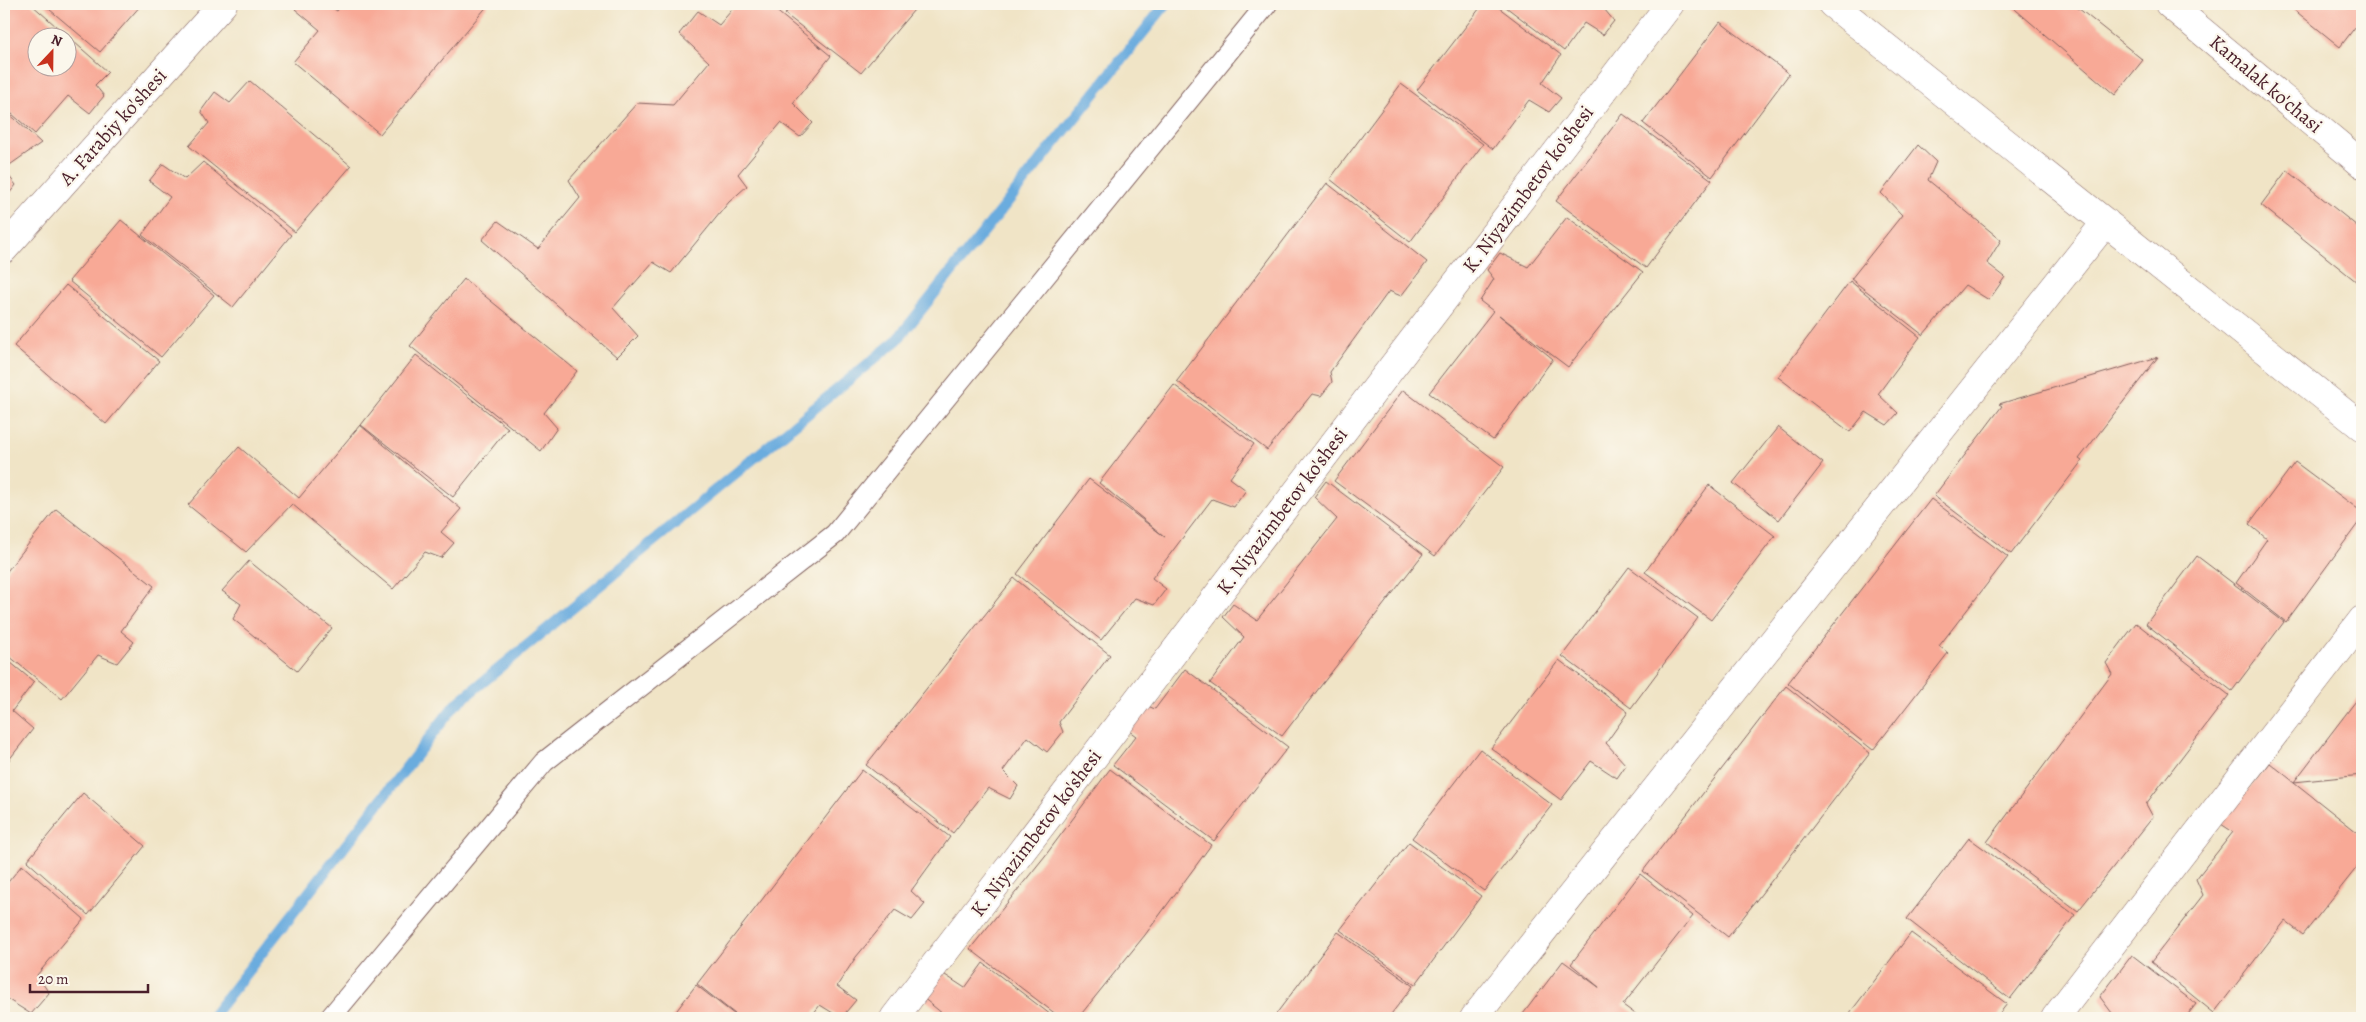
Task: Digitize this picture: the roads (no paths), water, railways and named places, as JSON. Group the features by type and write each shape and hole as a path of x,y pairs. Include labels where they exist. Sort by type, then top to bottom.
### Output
{"street":[{"name":"A. Farabiy ko'shesi","path":"4,250 223,4"},
{"name":"K. Niyazimbetov ko'shesi","path":"894,1018 1670,4"},
{"path":"1832,4 2362,427"},
{"name":"Kamalak ko'chasi","path":"2169,4 2362,164"},
{"path":"1474,1018 2106,222"},
{"path":"2055,1018 2362,620"}],"lane":[{"path":"330,1018 544,762 835,534 1267,4"}],"waterway":[{"path":"211,1018 455,705 897,340 1166,4"}]}
